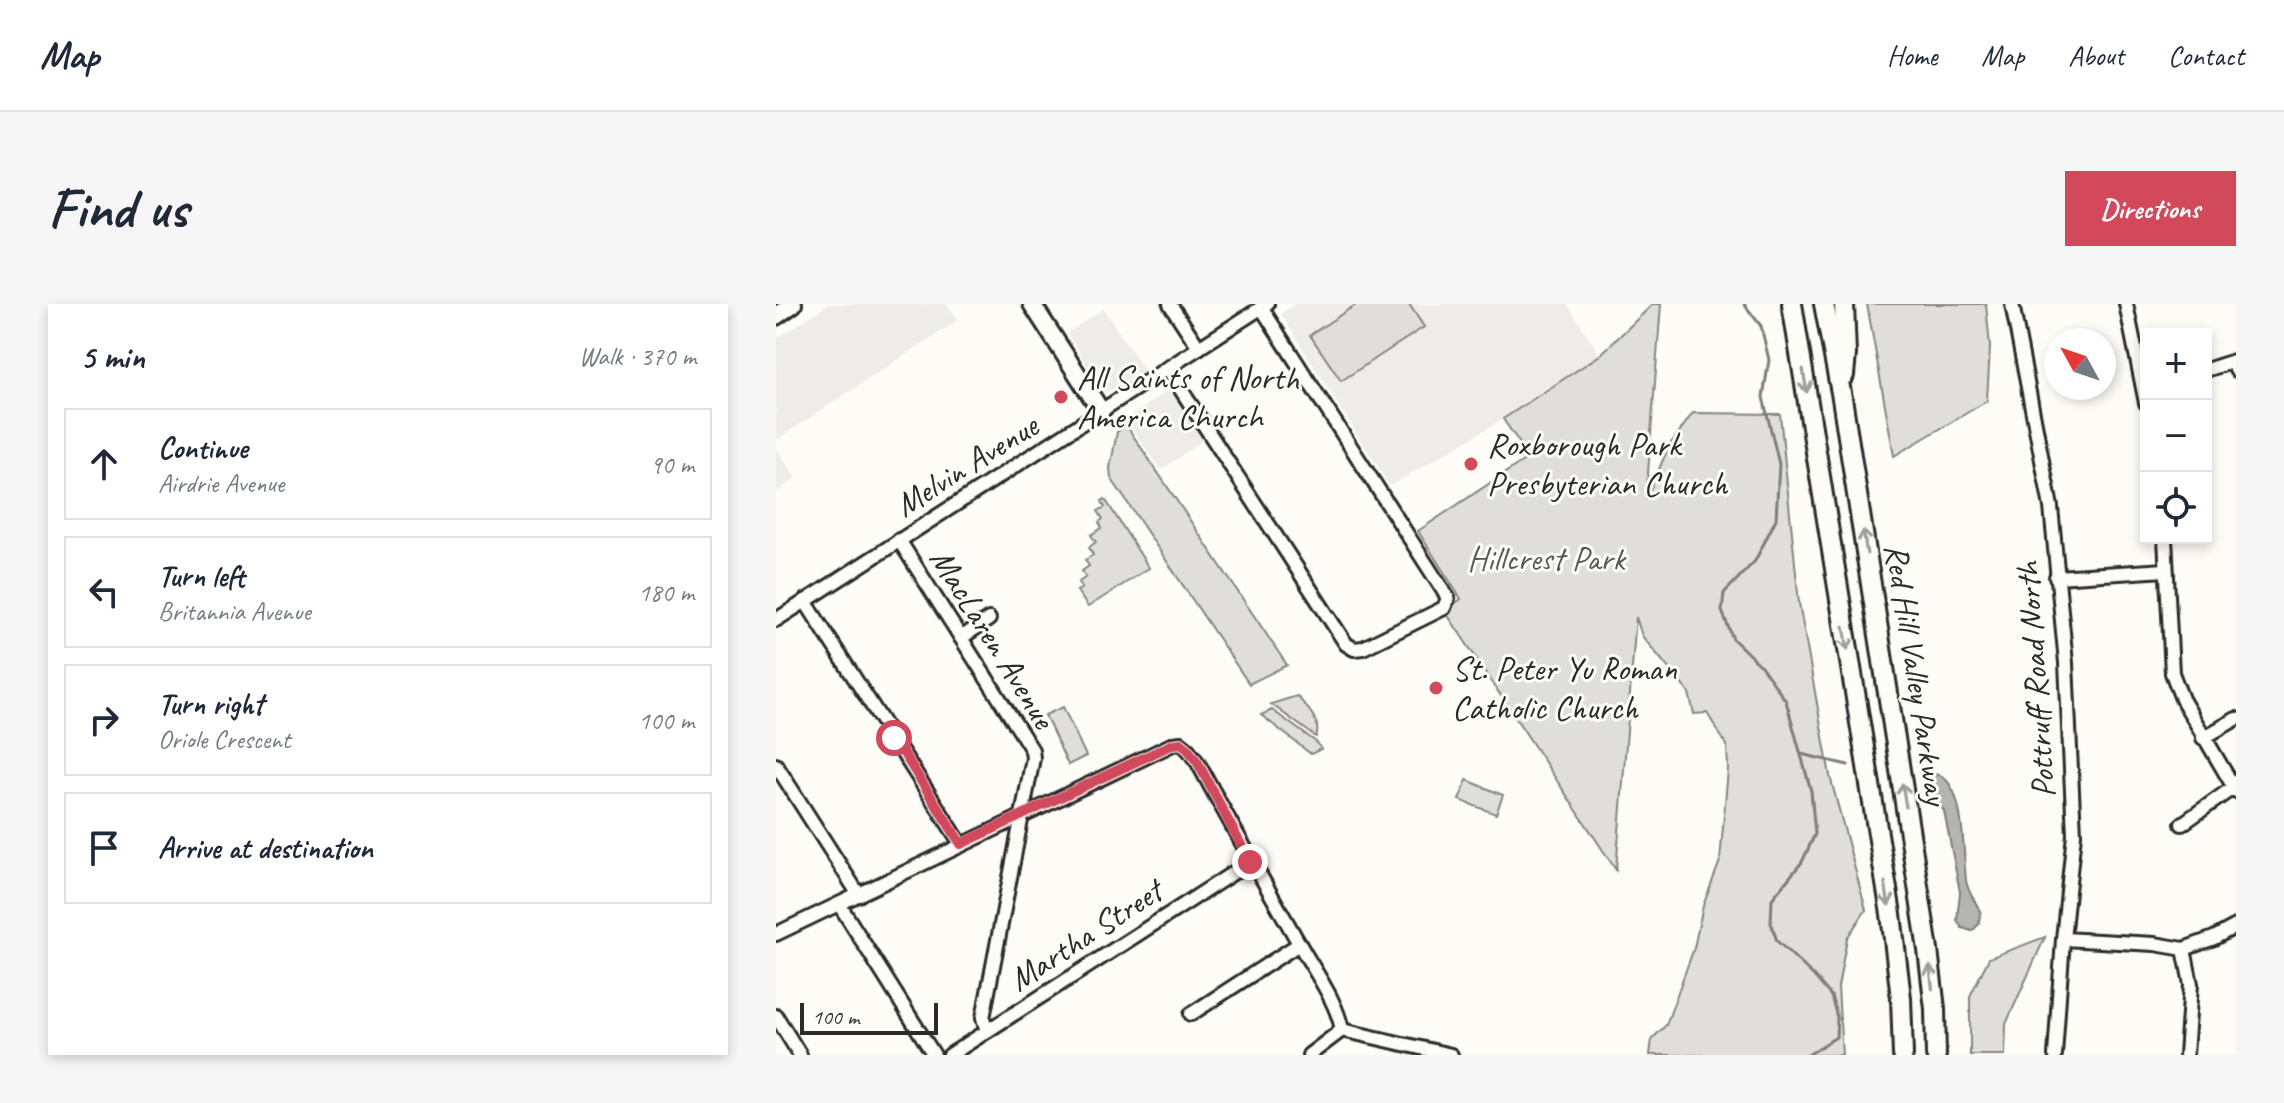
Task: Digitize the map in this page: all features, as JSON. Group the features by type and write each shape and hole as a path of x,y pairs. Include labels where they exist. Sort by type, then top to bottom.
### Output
{"highway":[{"name":"Red Hill Valley Parkway","path":"1792,304 1891,914 1901,998 1903,1055"},
{"name":"Red Hill Valley Parkway","path":"1824,304 1842,398 1928,950 1935,1009 1936,1055"},
{"path":"1842,398 1846,354 1844,304"}],"main road":[{"path":"776,316 793,304"},
{"path":"1032,304 1101,411"}],"street":[{"path":"1170,304 1199,348"},
{"name":"Pottruff Road North","path":"2012,304 2051,507 2066,663 2074,834 2055,1055"},
{"path":"2126,304 2140,366"},
{"name":"Melvin Avenue","path":"776,620 1264,306"},
{"path":"1167,368 1346,644 1352,648 1363,648 1442,609 1448,598 1264,306"},
{"path":"2212,368 2234,361 2236,370"},
{"name":"MacLaren Avenue","path":"899,540 1032,750 1033,758 983,1018 987,1031"},
{"path":"2165,544 2172,673 2203,738 2235,789 2182,824"},
{"path":"2056,577 2166,570"},
{"path":"805,601 961,844"},
{"path":"961,638 989,619"},
{"path":"2203,738 2236,719"},
{"path":"776,934 1022,814 1181,743 1198,763 1250,862 1341,1020 1342,1030"},
{"path":"776,765 859,895"},
{"name":"Martha Street","path":"950,1055 1250,862"},
{"path":"839,904 934,1055"},
{"path":"2063,939 2155,944 2184,949 2236,926"},
{"path":"1191,1014 1299,944"},
{"path":"2184,949 2191,984 2186,1055"},
{"path":"776,1016 800,1055"},
{"path":"1342,1030 1417,1051 1451,1055"},
{"path":"1309,1055 1342,1030"}],"shaded area":[{"path":"829,304 947,304 958,320 776,440 776,339"},
{"path":"1295,304 1567,304 1600,355 1503,419 1390,486 1281,314"},
{"path":"1103,309 1145,371 1105,393 1067,333"},
{"path":"1184,379 1219,429 1161,470 1126,420"},
{"path":"776,448 796,478 776,492"},
{"path":"1931,774 1942,777 1951,786 1957,800 1967,885 1981,913 1979,924 1972,931 1962,928 1957,920 1960,892 1944,811 1923,783"}],"green space":[{"path":"1357,304 1409,304 1424,327 1341,381 1310,335"},
{"name":"Hillcrest Park","path":"1653,304 1661,304 1646,499 1669,446 1693,413 1780,414 1799,603 1830,776 1866,910 1847,938 1838,987 1842,1055 1650,1055 1652,1039 1666,1025 1694,948 1703,906 1720,861 1727,746 1707,713 1694,714 1689,693 1642,636 1636,617 1616,870 1445,611 1461,599 1418,531 1529,457 1503,419 1600,355"},
{"path":"1867,304 1986,304 1990,347 1987,401 1894,456"},
{"path":"1126,425 1287,665 1249,684 1111,478 1117,432"},
{"path":"1105,499 1149,568 1088,607 1077,591 1082,588 1079,582 1086,577 1082,571 1089,566 1085,560 1093,555 1089,547 1096,542 1091,535 1102,528 1099,522 1103,519 1098,511 1105,507 1102,501"},
{"path":"1297,696 1315,720 1316,737 1271,704"},
{"path":"1063,707 1086,756 1068,765 1045,715"},
{"path":"1272,710 1321,749 1311,754 1261,715"},
{"path":"1467,780 1503,795 1496,814 1459,800"},
{"path":"2045,937 2006,1024 2005,1055 1970,1055 1970,996 1989,958"}],"waterway":[{"path":"1744,304 1761,326 1769,360 1763,397 1779,464 1776,519 1755,561 1724,593 1722,611 1733,639 1761,666 1786,701 1811,791 1815,834 1802,862 1772,899 1771,923 1777,941 1831,996 1837,1017 1836,1037 1808,1055"},
{"path":"1801,754 1848,765"}],"place":[{"name":"All Saints of North America Church","path":"1061,397"},
{"name":"Roxborough Park Presbyterian Church","path":"1471,464"},
{"name":"St. Peter Yu Roman Catholic Church","path":"1436,688"}],"route":[{"path":"894,738 961,844 1173,744 1181,743 1198,763 1250,862"}]}
